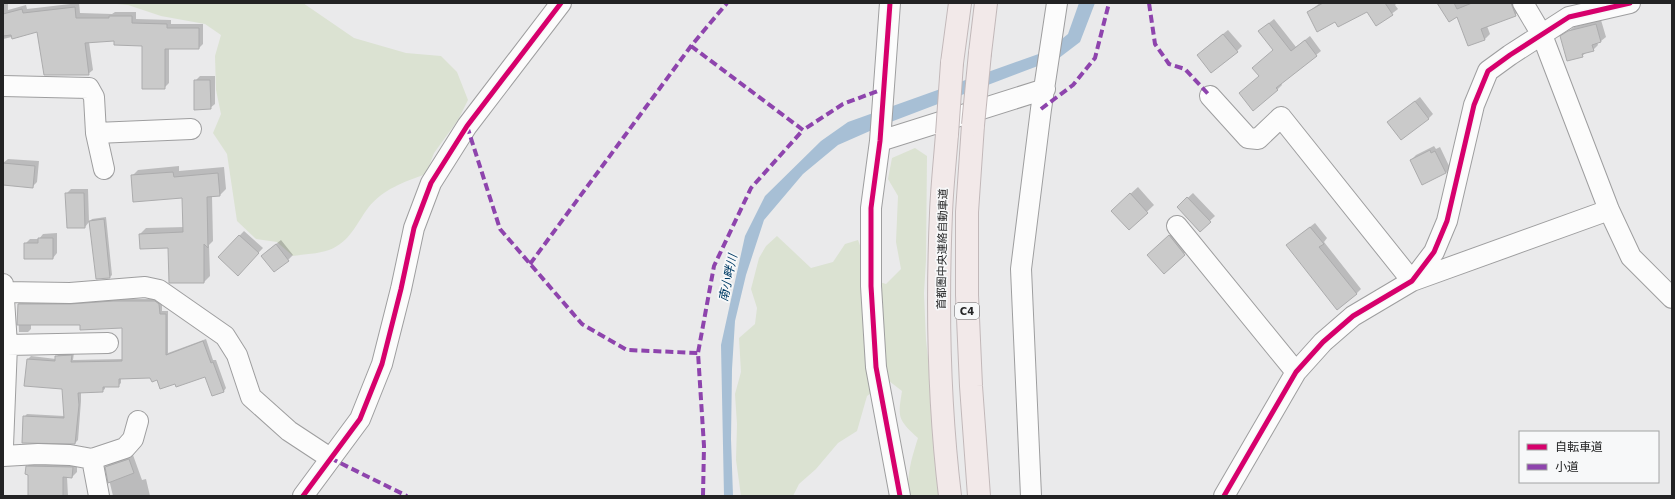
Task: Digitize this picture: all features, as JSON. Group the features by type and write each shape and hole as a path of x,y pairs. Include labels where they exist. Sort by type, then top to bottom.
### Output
{"highway":[{"name":"首都圏中央連絡自動車道","path":"950,496 942,389 940,295 941,213 952,63 960,3"},
{"name":"C4","path":"979,496 970,386 967,295 967,212 973,125 986,3"}],"street":[{"path":"303,496 360,419 382,364 401,290 414,228 430,183 467,126 561,3"},
{"path":"890,3 880,141 872,208 872,293 876,367 900,496"},
{"path":"1031,496 1021,269 1040,109 1045,89 1057,3"},
{"path":"1523,3 1542,35 1609,210 1631,257 1672,298"},
{"path":"1412,281 1434,252 1447,221 1474,105 1488,72 1510,55 1568,17 1630,3"},
{"path":"3,86 89,88 94,96 96,133 104,169"},
{"path":"880,141 1045,89"},
{"path":"1210,96 1248,138 1258,139 1281,117 1412,281"},
{"path":"96,133 191,128"},
{"path":"1224,496 1296,372 1323,342 1353,316 1412,281 1609,210"},
{"path":"1177,226 1296,372"},
{"path":"3,446 7,345 4,288 70,293 145,287 159,290 224,336 237,355 251,398 289,431 330,458"},
{"path":"7,345 108,343"},
{"path":"3,456 38,454 70,455 92,459 125,448 133,439 138,421"},
{"path":"92,459 100,496"}],"green space":[{"path":"106,3 303,3 354,38 406,53 441,56 457,72 468,100 458,120 434,153 426,174 402,183 380,196 368,208 352,232 336,247 320,252 293,256 277,242 256,239 237,221 227,154 213,133 221,114 216,90 215,56 221,35 205,24 161,16 128,5"},
{"path":"915,148 927,156 926,260 924,293 926,340 943,496 909,496 909,474 918,438 906,426 901,417 900,407 902,391 889,381 867,396 857,431 838,443 816,469 799,484 793,496 741,496 736,460 737,424 735,394 741,372 739,338 755,324 757,308 751,289 759,258 766,246 777,236 811,268 833,262 845,244 858,240 864,256 863,277 886,284 901,269 896,242 898,196 888,179 892,158"}],"water":[{"path":"1079,3 1095,3 1080,42 1059,58 888,123 838,145 803,174 764,220 746,275 735,321 732,369 731,439 733,496 724,496 721,345 745,236 765,196 821,141 848,122 1047,51 1068,34"}],"building":[{"path":"1323,3 1385,3 1393,15 1376,26 1367,12 1338,27 1335,22 1317,32 1307,12"},
{"path":"1437,3 1454,3 1457,9 1472,3 1511,3 1516,16 1481,29 1485,40 1468,46 1457,17 1449,22"},
{"path":"75,7 76,18 132,16 132,23 167,24 167,28 199,28 199,49 165,49 165,89 142,89 142,46 114,45 114,41 85,43 89,75 44,75 37,32 12,39 11,35 3,36 3,14 22,9 23,13"},
{"path":"1269,23 1291,51 1305,40 1317,56 1276,88 1278,90 1253,111 1239,93 1259,76 1252,68 1273,50 1258,31"},
{"path":"1596,24 1601,42 1592,45 1594,51 1582,54 1583,57 1567,61 1560,36 1568,31"},
{"path":"1223,34 1238,52 1211,73 1197,55"},
{"path":"194,80 210,80 211,109 194,110"},
{"path":"1415,101 1429,119 1401,140 1387,122"},
{"path":"1430,150 1431,153 1435,151 1446,173 1422,185 1410,160"},
{"path":"3,163 35,166 33,188 3,185"},
{"path":"173,172 174,177 218,173 220,196 207,197 208,248 204,244 204,283 169,283 168,248 140,249 139,234 183,232 182,198 133,202 131,175"},
{"path":"65,193 84,193 85,228 67,228"},
{"path":"1130,193 1148,213 1129,230 1111,211"},
{"path":"1187,197 1211,222 1200,232 1177,207"},
{"path":"104,219 110,278 96,279 89,221"},
{"path":"1310,227 1324,244 1319,247 1357,294 1337,310 1286,245"},
{"path":"239,235 259,253 238,276 218,257"},
{"path":"1169,235 1185,255 1164,274 1147,255"},
{"path":"38,238 53,238 53,259 24,259 24,243 38,243"},
{"path":"276,244 289,261 274,272 261,256"},
{"path":"113,301 155,301 159,304 160,314 166,314 166,355 203,341 211,363 213,362 224,392 212,396 205,377 176,387 175,384 160,389 157,380 152,382 150,378 119,379 119,387 103,387 103,392 78,393 79,405 75,444 22,443 23,416 64,418 62,389 24,386 27,359 55,361 55,356 72,355 71,362 122,361 122,328 80,330 80,325 17,325 18,304 70,304"},
{"path":"129,459 134,473 108,483 105,467"},
{"path":"26,466 73,467 72,478 63,477 63,496 28,496 28,475 25,474"}],"marked path":[{"path":"530,264 691,46 727,3"},
{"path":"1041,109 1073,85 1095,58 1109,3"},
{"path":"1149,3 1155,44 1169,64 1185,69 1210,96"},
{"path":"691,46 803,130 843,104 883,89"},
{"path":"467,126 500,229 582,324 627,350 698,353"},
{"path":"703,496 704,446 698,353 714,266 751,188 803,130"},
{"path":"330,458 407,496"}],"cycle path":[{"path":"303,496 360,419 382,364 401,289 414,228 431,183 467,126 561,3"},
{"path":"890,3 880,141 871,208 871,286 876,367 900,496"},
{"path":"1224,496 1296,372 1323,342 1353,316 1412,281 1434,252 1447,221 1474,105 1488,71 1569,17 1630,3"}],"water label":[{"name":"南小畔川","path":"728,278"}]}
